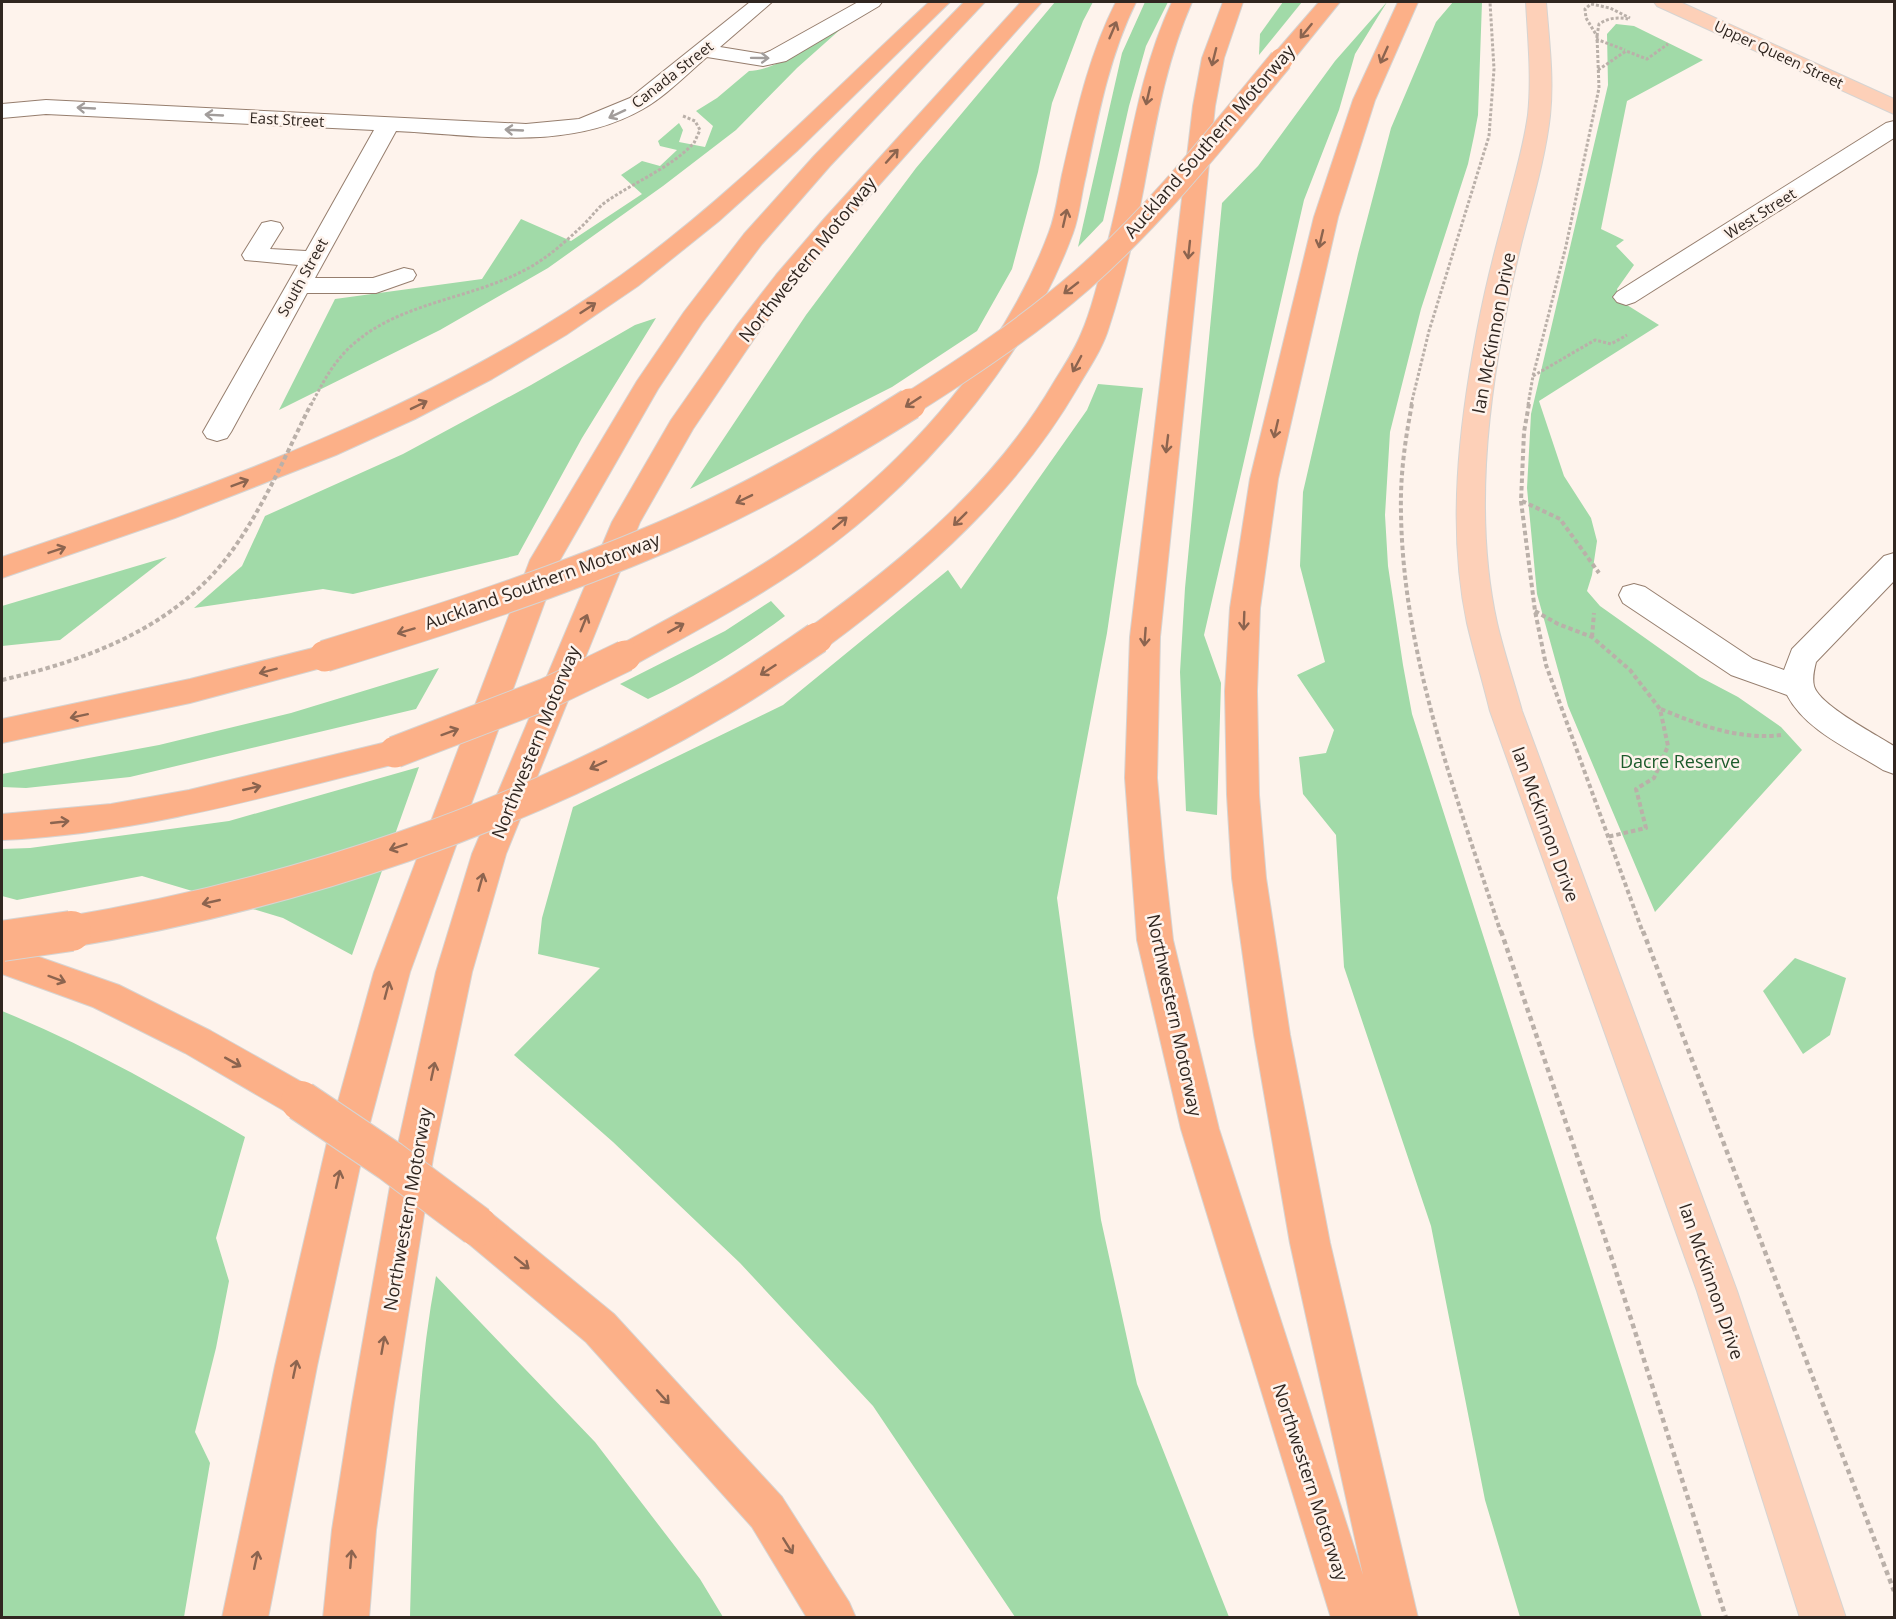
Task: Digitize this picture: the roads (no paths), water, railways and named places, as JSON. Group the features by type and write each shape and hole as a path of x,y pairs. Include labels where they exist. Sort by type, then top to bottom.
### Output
{"highway":[{"path":"2,568 104,534 332,447 434,398 541,338 628,281 706,221 800,137 940,2"},
{"path":"245,1617 296,1366 348,1134 393,972 545,560 646,387 693,318 753,239 822,161 975,2"},
{"name":"Northwestern Motorway","path":"346,1617 354,1530 414,1158 454,972 489,854 626,522 681,426 784,280 1032,2"},
{"path":"2,827 111,817 189,803 395,752 546,694 624,656 718,605 824,536 873,495 920,448 962,401 1022,316 1062,230 1096,75 1126,2"},
{"path":"2,941 96,927 252,892 334,869 479,818 625,752 707,709 874,598 965,513 1006,470 1067,385 1095,330 1128,210 1143,117 1154,72 1171,23 1182,2"},
{"name":"Northwestern Motorway","path":"1233,2 1213,58 1204,106 1145,637 1141,778 1146,847 1155,940 1200,1130 1354,1617"},
{"name":"Auckland Southern Motorway","path":"2,731 190,691 325,656 467,612 627,553 746,498 855,440 980,360 1083,279 1151,211 1209,147 1330,2"},
{"path":"1395,1617 1310,1243 1272,1035 1249,878 1241,691 1245,608 1263,479 1321,240 1364,100 1408,2"},
{"path":"2,959 106,996 198,1042 301,1101 418,1179 608,1336 766,1512 833,1617"}],"main road":[{"name":"Ian McKinnon Drive","path":"1536,2 1541,79 1539,115 1530,168 1515,220 1490,329 1476,418 1471,511 1475,572 1482,622 1506,711 1717,1291 1823,1617"},
{"name":"Upper Queen Street","path":"1664,2 1894,107"}],"street":[{"name":"Canada Street","path":"572,129 616,115 638,103 762,2"},
{"path":"702,50 762,60 778,56 872,2"},
{"name":"East Street","path":"2,111 46,106 526,131 572,129"},
{"name":"South Street","path":"217,432 389,124"},
{"name":"West Street","path":"1626,297 1894,128"},
{"path":"271,228 254,255 312,259"},
{"path":"297,286 376,285 404,275"},
{"path":"1894,563 1803,657 1799,666 1798,687 1808,704 1819,714 1894,761"},
{"path":"1634,595 1742,667 1798,687"}],"park label":[{"name":"Dacre Reserve","path":"1680,761"}]}
